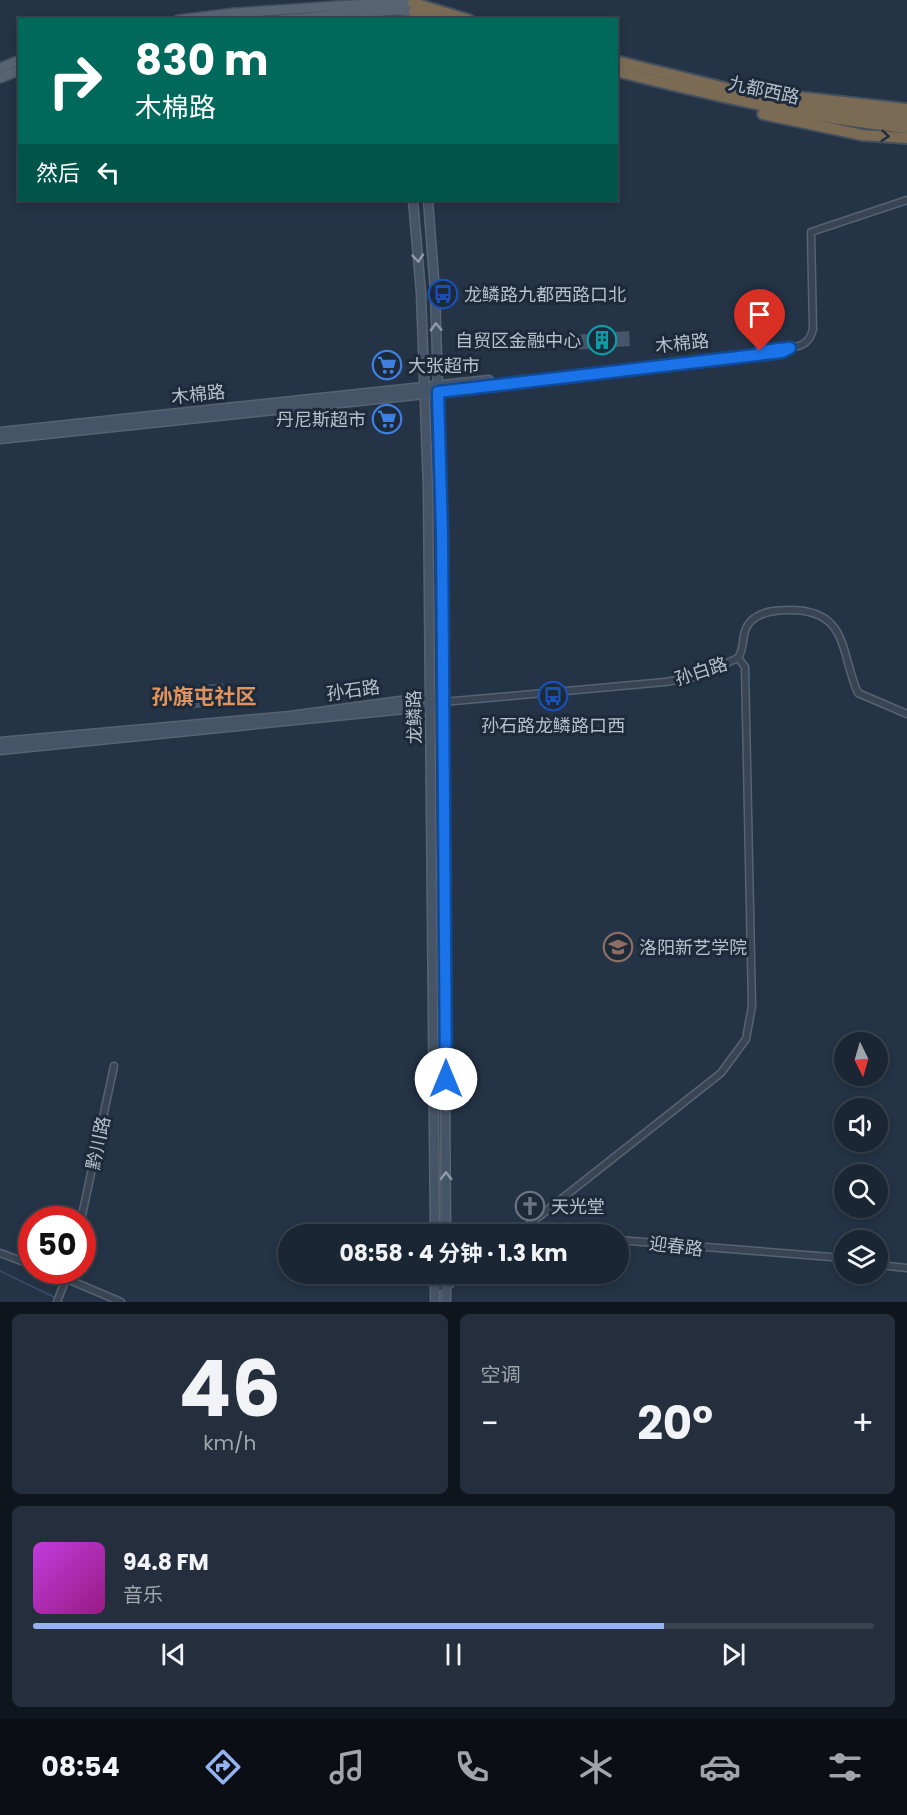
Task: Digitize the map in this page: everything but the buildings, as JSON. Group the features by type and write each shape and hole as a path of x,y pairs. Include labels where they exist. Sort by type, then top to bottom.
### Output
{"highway":[{"path":"416,7 436,18"},
{"path":"416,7 461,18"},
{"path":"618,62 700,83 722,84 805,99 865,120 907,138"},
{"name":"九都西路","path":"618,72 723,99 806,115 865,120 907,128"},
{"path":"865,120 907,109"},
{"path":"865,120 907,119"}],"main road":[{"path":"194,18 235,13 416,7"},
{"path":"299,18 397,8"},
{"path":"0,68 18,61"},
{"path":"0,78 18,71"},
{"name":"龙鳞路","path":"413,201 421,293 425,390 435,1224"},
{"name":"龙鳞路","path":"428,201 435,291 438,388 443,702 446,1224"},
{"name":"木棉路","path":"0,438 438,388 782,352 790,348"},
{"name":"木棉路","path":"0,432 425,390"},
{"name":"孙石路","path":"0,742 290,716 430,697 443,702"},
{"name":"孙石路","path":"0,750 430,707 443,702"},
{"path":"435,1287 435,1302"},
{"path":"446,1287 446,1302"}],"street":[{"path":"790,348 806,343 813,329 811,232 907,200"},
{"name":"孙白路","path":"443,702 665,682 694,677 738,658 742,653 743,631 752,619 779,610 811,613 825,618 834,625 840,633 858,693 907,714"},
{"path":"531,1224 721,1073 747,1040 752,1006 745,666 738,658"},
{"name":"黔川路","path":"84,1206 114,1066"},
{"name":"迎春路","path":"629,1241 834,1259"},
{"path":"0,1253 18,1260"},
{"path":"888,1264 907,1266"},
{"path":"57,1302 63,1284"},
{"path":"79,1284 121,1302"},
{"path":"435,1287 446,1287 450,1284"}],"waterway":[{"path":"0,1271 56,1298"}],"place":[{"name":"龙鳞路九都西路口北","path":"443,294"},
{"name":"自贸区金融中心","path":"602,340"},
{"name":"大张超市","path":"387,365"},
{"name":"丹尼斯超市","path":"387,419"},
{"name":"孙石路龙鳞路口西","path":"553,696"},
{"name":"洛阳新艺学院","path":"618,947"},
{"name":"天光堂","path":"530,1206"}],"district":[{"name":"孙旗屯社区","path":"204,696"}],"route":[{"path":"446,1079 442,534 438,392 782,352 790,348 760,351"}]}
